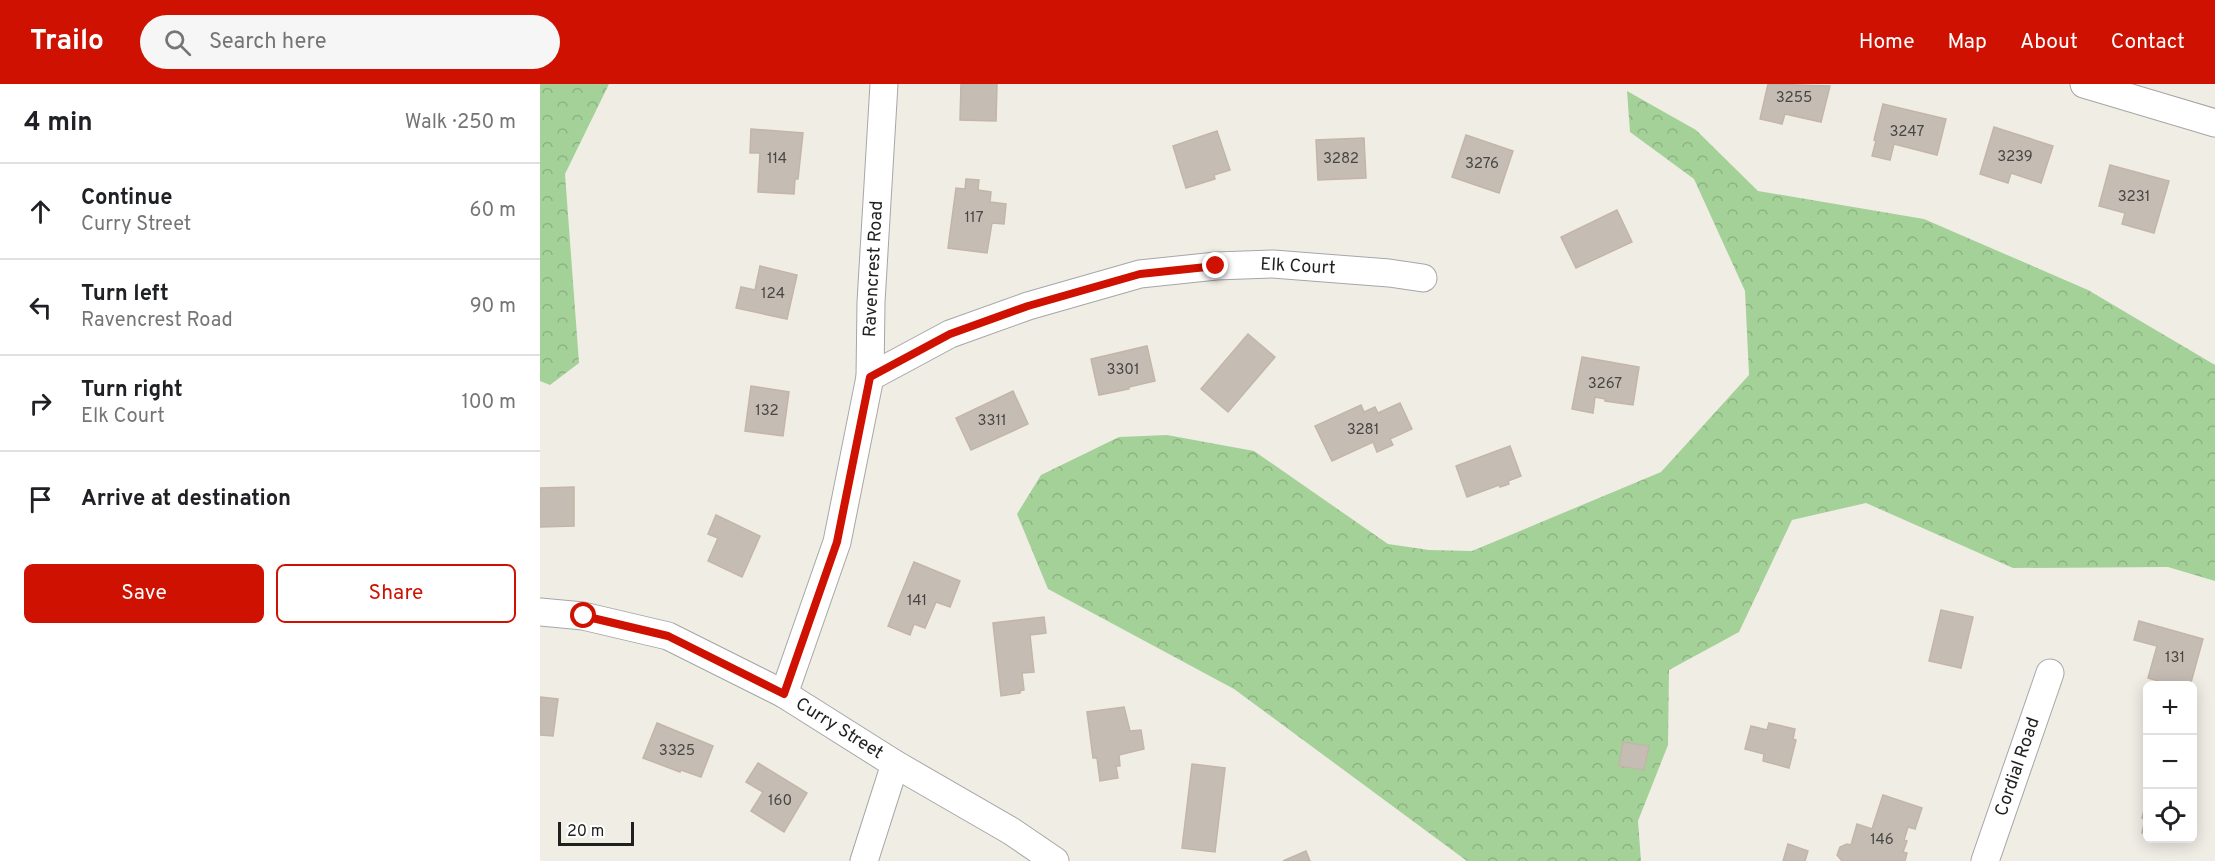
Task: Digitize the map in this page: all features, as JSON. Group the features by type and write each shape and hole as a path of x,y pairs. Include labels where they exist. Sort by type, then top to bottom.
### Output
{"street":[{"name":"Ravencrest Road","path":"784,694 837,542 870,377 871,302 884,84"},
{"path":"2084,84 2215,123"},
{"name":"Elk Court","path":"870,377 950,334 1028,306 1140,274 1216,266 1273,264 1389,273 1423,278"},
{"name":"Curry Street","path":"540,612 584,616 668,636 784,694 895,764 1011,831 1055,861"},
{"name":"Cordial Road","path":"1985,861 2050,673"},
{"path":"864,861 895,764"}],"green space":[{"path":"540,84 609,84 565,174 579,363 550,385 540,381"},
{"path":"1627,91 1696,130 1758,191 1924,219 2088,290 2215,365 2215,581 2168,567 2013,568 1866,503 1792,520 1739,632 1669,670 1668,745 1638,821 1641,861 1467,861 1234,689 1048,589 1017,514 1041,475 1119,437 1167,435 1254,451 1388,544 1429,550 1472,551 1661,472 1749,375 1745,291 1694,179 1630,132"}],"building":[{"path":"961,84 997,84 996,121 960,120"},
{"path":"1768,84 1830,86 1821,122 1785,114 1782,124 1760,119"},
{"path":"1883,104 1946,119 1937,155 1894,144 1890,160 1872,156"},
{"path":"1994,127 2053,146 2041,183 2011,173 2008,183 1980,174"},
{"path":"751,129 803,133 794,194 758,192 760,153 750,153"},
{"path":"1217,131 1230,170 1214,175 1215,179 1186,188 1173,146"},
{"path":"1466,135 1513,151 1499,193 1452,177"},
{"path":"1364,138 1366,178 1318,180 1316,140"},
{"path":"2110,165 2169,181 2154,233 2122,224 2125,213 2099,206"},
{"path":"966,179 979,180 978,190 991,192 990,202 1006,204 1004,224 992,223 987,253 948,248 956,188 965,189"},
{"path":"1617,210 1632,242 1576,268 1561,237"},
{"path":"760,266 797,275 787,319 736,308 741,287 755,290"},
{"path":"1248,334 1275,357 1228,412 1201,389"},
{"path":"1147,346 1155,381 1099,395 1091,359"},
{"path":"1582,357 1639,367 1633,405 1605,401 1605,399 1595,397 1593,413 1572,409"},
{"path":"751,386 789,392 783,436 745,431"},
{"path":"1013,391 1028,424 971,450 956,418"},
{"path":"1400,403 1412,429 1390,439 1393,445 1377,452 1373,442 1332,461 1315,426 1361,405 1364,412 1375,407 1378,413"},
{"path":"1510,446 1521,476 1508,481 1509,484 1500,487 1499,485 1467,497 1456,466"},
{"path":"574,487 574,526 540,527 540,488"},
{"path":"716,515 760,536 742,577 708,561 718,538 708,534"},
{"path":"914,562 960,581 950,607 936,602 925,628 914,624 910,635 888,626"},
{"path":"1941,610 1973,617 1961,668 1929,661"},
{"path":"1044,617 1046,633 1030,635 1034,672 1022,673 1024,690 1020,693 1001,696 993,623"},
{"path":"2139,621 2203,639 2191,681 2158,681 2148,678 2157,646 2134,640"},
{"path":"540,697 558,699 553,736 540,735"},
{"path":"1124,707 1130,731 1141,730 1144,749 1119,755 1120,766 1116,766 1118,778 1100,781 1097,758 1093,758 1087,712"},
{"path":"657,723 713,746 701,777 643,758"},
{"path":"1769,723 1795,729 1793,739 1796,740 1789,768 1763,761 1764,754 1745,749 1751,726 1767,730"},
{"path":"1623,742 1649,746 1644,770 1619,766"},
{"path":"758,763 807,793 784,832 751,811 763,792 746,782"},
{"path":"1192,764 1225,768 1215,852 1182,848"},
{"path":"1883,795 1922,808 1915,829 1908,827 1904,840 1907,841 1903,852 1907,853 1905,861 1842,861 1837,855 1840,847 1851,845 1857,824 1872,829"},
{"path":"1788,844 1808,851 1805,861 1783,861"},
{"path":"1306,851 1310,861 1283,861"}],"route":[{"path":"584,616 668,636 784,694 837,542 870,377 950,334 1028,306 1140,274 1216,266"}]}
